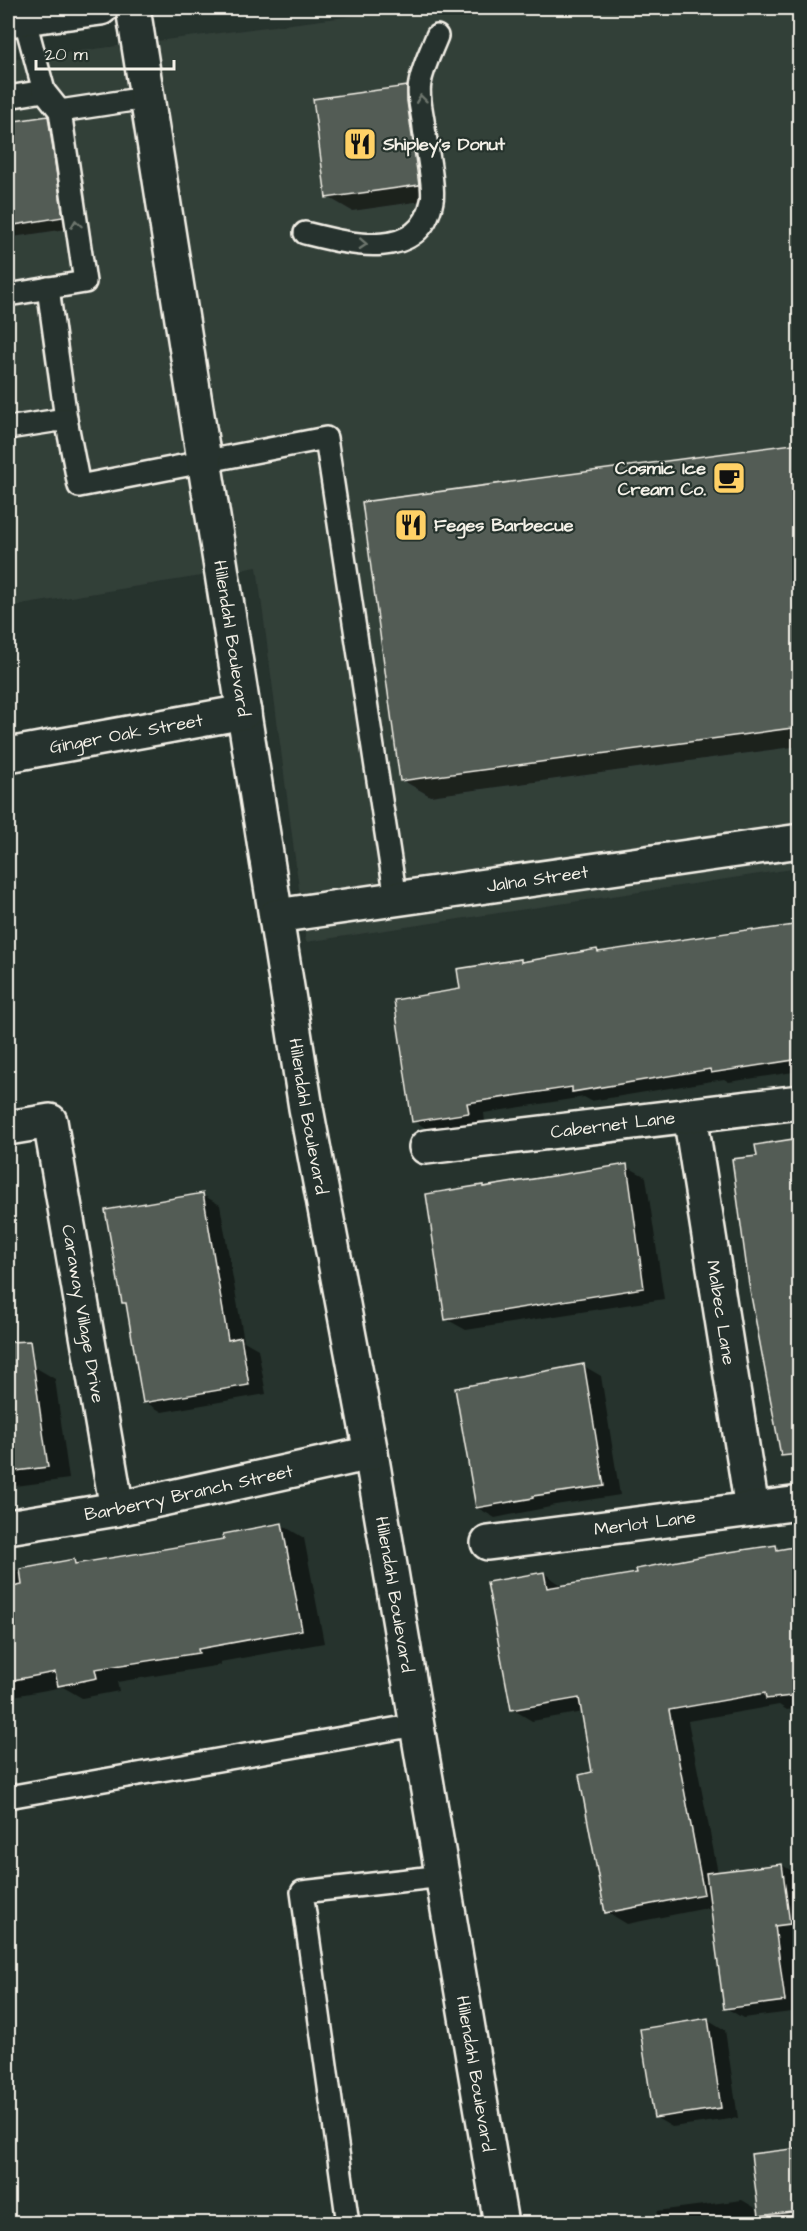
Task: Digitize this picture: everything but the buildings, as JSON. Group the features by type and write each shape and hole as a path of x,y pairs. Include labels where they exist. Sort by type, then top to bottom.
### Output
{"street":[{"path":"16,18 101,8"},
{"name":"Hillendahl Boulevard","path":"133,8 202,461 306,1108 371,1453 501,2223"},
{"name":"Ginger Oak Street","path":"8,755 244,712"},
{"name":"Jalna Street","path":"276,916 800,841"},
{"name":"Cabernet Lane","path":"426,1147 800,1102"},
{"name":"Malbec Lane","path":"690,1115 752,1509"},
{"name":"Caraway Village Drive","path":"8,1128 50,1121 117,1509"},
{"name":"Barberry Branch Street","path":"8,1527 117,1509 371,1453"},
{"name":"Merlot Lane","path":"489,1543 800,1503"}],"lane":[{"path":"8,295 84,282 60,111 44,91 16,18"},
{"path":"306,233 342,243 386,245 406,239 425,222 433,199 419,85 437,36"},
{"path":"8,97 44,91"},
{"path":"60,111 146,98"},
{"path":"48,288 66,419 79,486 326,438 396,899"},
{"path":"8,428 66,419"},
{"path":"8,1797 416,1725"},
{"path":"348,2223 302,1892 443,1876"}],"shaded area":[{"path":"417,8 799,8 799,868 306,942 257,567 8,607 8,60"}],"place":[{"name":"Shipley's Donut","path":"360,144"},
{"name":"Cosmic Ice Cream Co.","path":"729,478"},
{"name":"Feges Barbecue","path":"411,525"}]}
